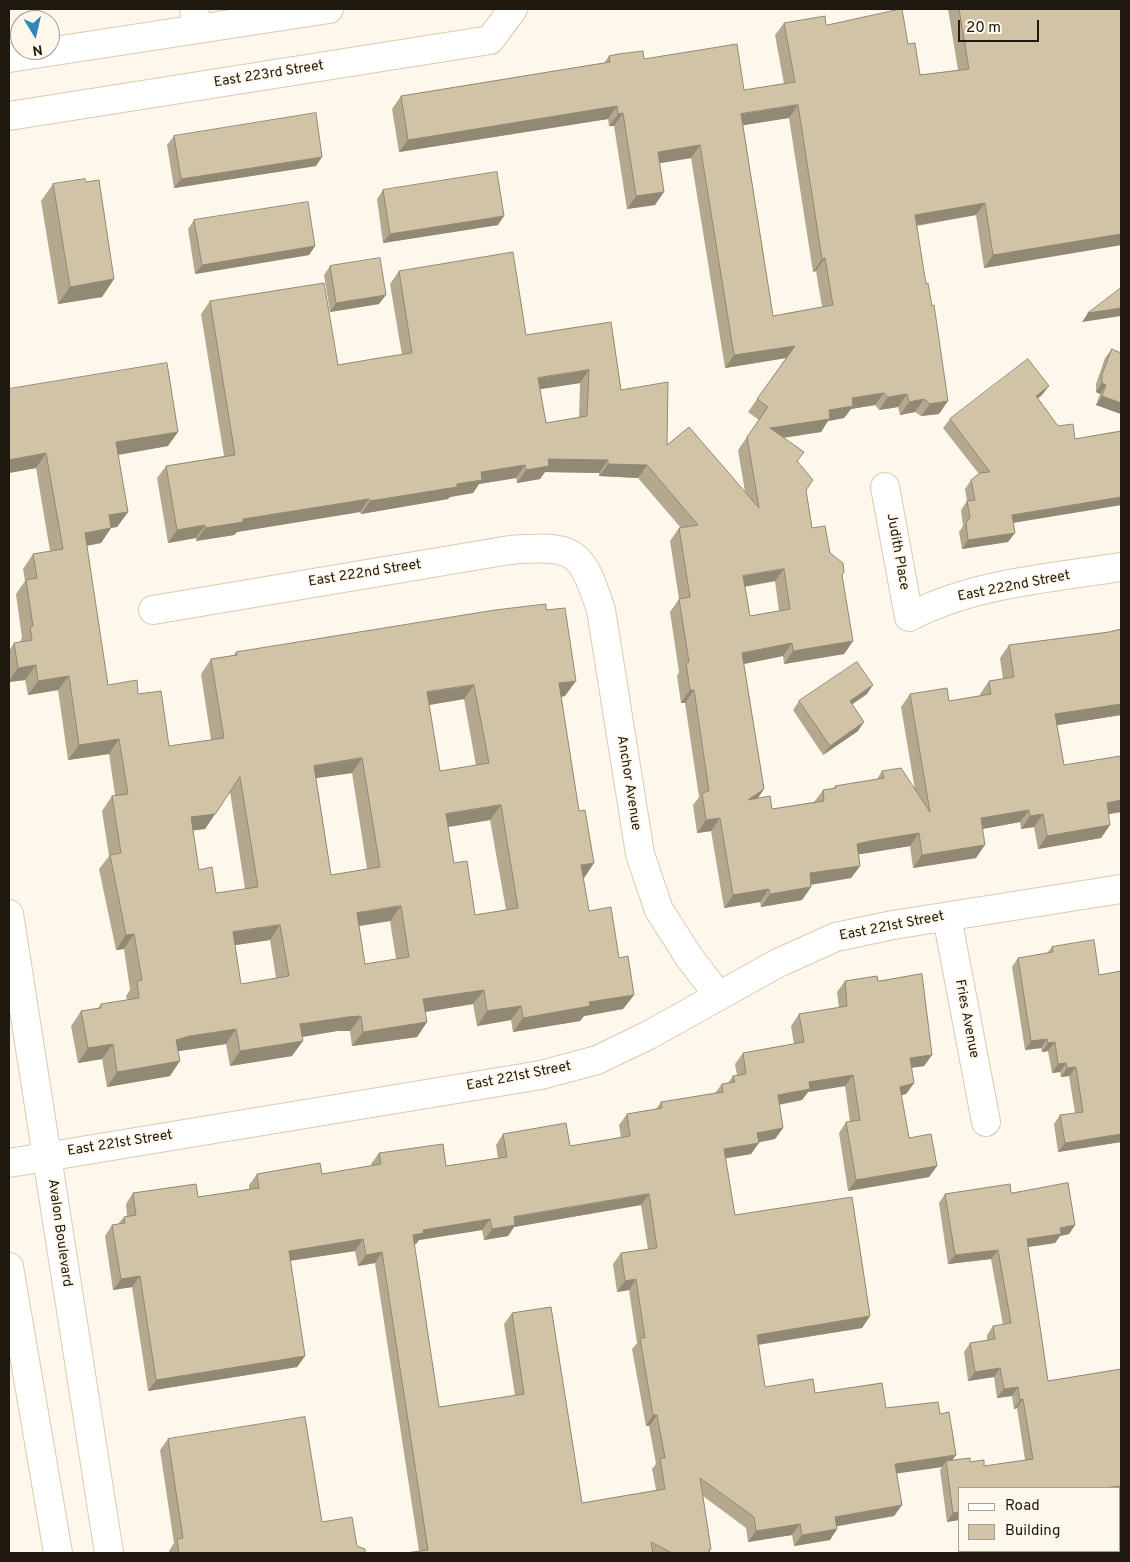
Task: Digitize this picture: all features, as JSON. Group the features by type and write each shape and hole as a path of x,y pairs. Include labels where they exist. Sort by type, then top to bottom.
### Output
{"street":[{"path":"9,58 195,19 329,9"},
{"name":"East 223rd Street","path":"9,116 490,40 513,9"},
{"name":"Judith Place","path":"885,487 909,617"},
{"name":"East 222nd Street","path":"154,610 510,550 549,547 576,556"},
{"name":"Anchor Avenue","path":"576,556 589,573 601,610 640,854 658,910 689,958 718,995"},
{"name":"East 222nd Street","path":"909,617 936,603 999,586 1121,567"},
{"name":"East 221st Street","path":"9,1163 541,1075 597,1060 649,1035 778,963 836,937 1121,889"},
{"name":"Avalon Boulevard","path":"9,914 109,1553"},
{"name":"Fries Avenue","path":"947,917 986,1122"},
{"path":"9,1267 58,1553"}],"building":[{"path":"902,9 908,44 915,43 920,75 969,69 959,9 1121,9 1121,234 993,255 985,203 915,215 926,284 928,283 932,306 934,305 948,401 930,404 924,399 909,402 907,394 888,397 884,393 852,398 853,406 829,410 830,419 770,428 804,452 797,461 813,480 806,490 812,528 825,526 830,553 843,563 844,572 842,575 853,641 793,651 792,643 742,653 764,789 748,800 770,796 772,809 824,801 823,790 836,788 835,786 884,778 882,771 901,768 930,812 910,694 947,688 949,701 991,694 989,681 1014,677 1009,645 1121,629 1121,704 1055,714 1064,765 1121,756 1121,800 1107,803 1110,825 1047,836 1043,814 1030,816 1029,810 981,818 985,845 922,855 919,833 870,841 857,844 860,866 810,873 811,887 770,894 769,889 733,895 720,818 706,820 702,793 709,791 694,690 690,690 686,663 689,662 679,599 690,597 679,528 698,525 647,465 608,464 608,460 548,459 549,466 526,470 525,465 481,472 482,480 457,484 457,487 243,519 243,522 205,528 205,525 177,530 166,466 235,455 210,301 324,283 338,365 412,353 399,271 513,252 526,335 611,322 621,390 668,382 667,445 689,427 759,508 747,437 768,407 757,399 795,346 734,355 700,145 658,152 664,192 636,196 623,113 618,114 617,106 408,140 401,96 610,62 609,56 618,54 643,51 644,59 737,44 744,90 795,82 784,23 825,16 826,25","holes":["798,105 822,259 825,258 833,305 773,316 741,114","589,370 587,416 546,423 538,378","784,569 790,609 750,616 743,576"]},
{"path":"316,113 322,157 181,179 174,136"},
{"path":"497,172 504,216 390,234 383,190"},
{"path":"85,179 86,182 99,180 114,279 70,287 53,184"},
{"path":"308,202 315,246 202,265 194,220"},
{"path":"380,258 386,295 336,303 330,266"},
{"path":"1121,288 1121,308 1088,313"},
{"path":"1112,349 1121,353 1121,403 1102,396 1106,385 1102,383 1102,375"},
{"path":"1028,359 1049,386 1036,396 1058,426 1073,424 1075,439 1121,431 1121,497 1012,515 1015,533 968,540 966,523 970,517 967,501 975,500 971,480 980,473 990,472 950,419"},
{"path":"167,363 178,432 116,442 128,512 109,515 111,528 85,533 108,685 137,680 138,694 161,691 169,746 224,738 211,659 237,655 236,652 495,610 546,604 546,610 565,608 576,681 559,683 579,811 585,810 594,863 581,865 589,911 611,907 619,958 628,956 634,995 589,1002 590,1006 523,1018 521,1006 487,1011 484,990 423,999 427,1022 363,1032 361,1016 300,1024 303,1041 240,1051 236,1029 190,1036 176,1040 180,1061 117,1072 113,1044 88,1048 81,1011 101,1008 101,1004 139,998 137,981 142,980 134,934 126,935 110,855 121,853 112,796 128,794 119,739 79,745 69,676 38,681 36,665 18,668 14,643 32,640 30,627 33,626 26,580 37,578 33,554 63,549 46,453 9,460 9,389","holes":["474,685 489,763 440,771 427,692","362,758 380,867 331,875 314,766","240,777 258,887 216,893 212,867 199,870 191,817 215,814","501,805 518,908 475,915 467,861 454,863 446,814","401,906 409,957 365,964 357,913","280,925 289,976 241,984 233,932"]},
{"path":"857,662 873,685 850,701 864,722 830,746 799,701"},
{"path":"1094,940 1099,975 1121,971 1121,1134 1065,1143 1060,1115 1083,1112 1076,1067 1067,1068 1066,1063 1058,1064 1055,1042 1048,1043 1047,1039 1031,1041 1018,958 1053,952 1052,947"},
{"path":"922,974 932,1055 910,1058 914,1083 900,1087 909,1138 931,1134 937,1166 856,1180 846,1122 860,1120 853,1075 809,1082 810,1089 778,1095 783,1128 757,1133 759,1143 724,1149 735,1215 852,1197 870,1316 757,1335 765,1387 813,1379 815,1393 882,1383 886,1408 938,1402 940,1414 949,1412 956,1455 895,1464 902,1505 835,1517 837,1529 802,1535 800,1524 756,1531 754,1517 700,1478 711,1549 709,1553 672,1553 651,1542 653,1553 406,1553 428,1550 382,1252 366,1255 363,1239 289,1251 305,1356 156,1380 140,1276 121,1279 112,1225 125,1223 124,1217 136,1215 133,1193 196,1184 198,1197 259,1188 257,1174 320,1163 322,1174 381,1164 379,1153 443,1144 446,1166 507,1157 503,1134 566,1123 570,1146 630,1136 627,1114 662,1108 661,1102 723,1092 722,1084 735,1082 733,1076 746,1074 743,1053 804,1042 799,1014 847,1006 845,981 877,976 878,981","holes":["649,1194 657,1248 621,1253 625,1281 636,1279 645,1338 640,1338 653,1415 657,1415 665,1458 660,1458 665,1489 582,1503 551,1307 512,1313 524,1394 439,1407 413,1235 424,1233 423,1230 490,1219 492,1229 515,1225 514,1217"]},
{"path":"1068,1183 1075,1225 1060,1228 1061,1234 1027,1239 1048,1381 1121,1369 1121,1486 958,1487 958,1512 953,1513 946,1461 970,1458 970,1462 984,1460 984,1466 1033,1459 1023,1399 1020,1400 1018,1387 1004,1389 1000,1368 975,1372 970,1343 995,1339 993,1326 1011,1323 998,1250 955,1255 945,1194 1010,1184 1011,1193"},
{"path":"305,1417 322,1522 352,1517 357,1546 365,1549 365,1553 179,1553 177,1539 183,1538 168,1439"}]}
